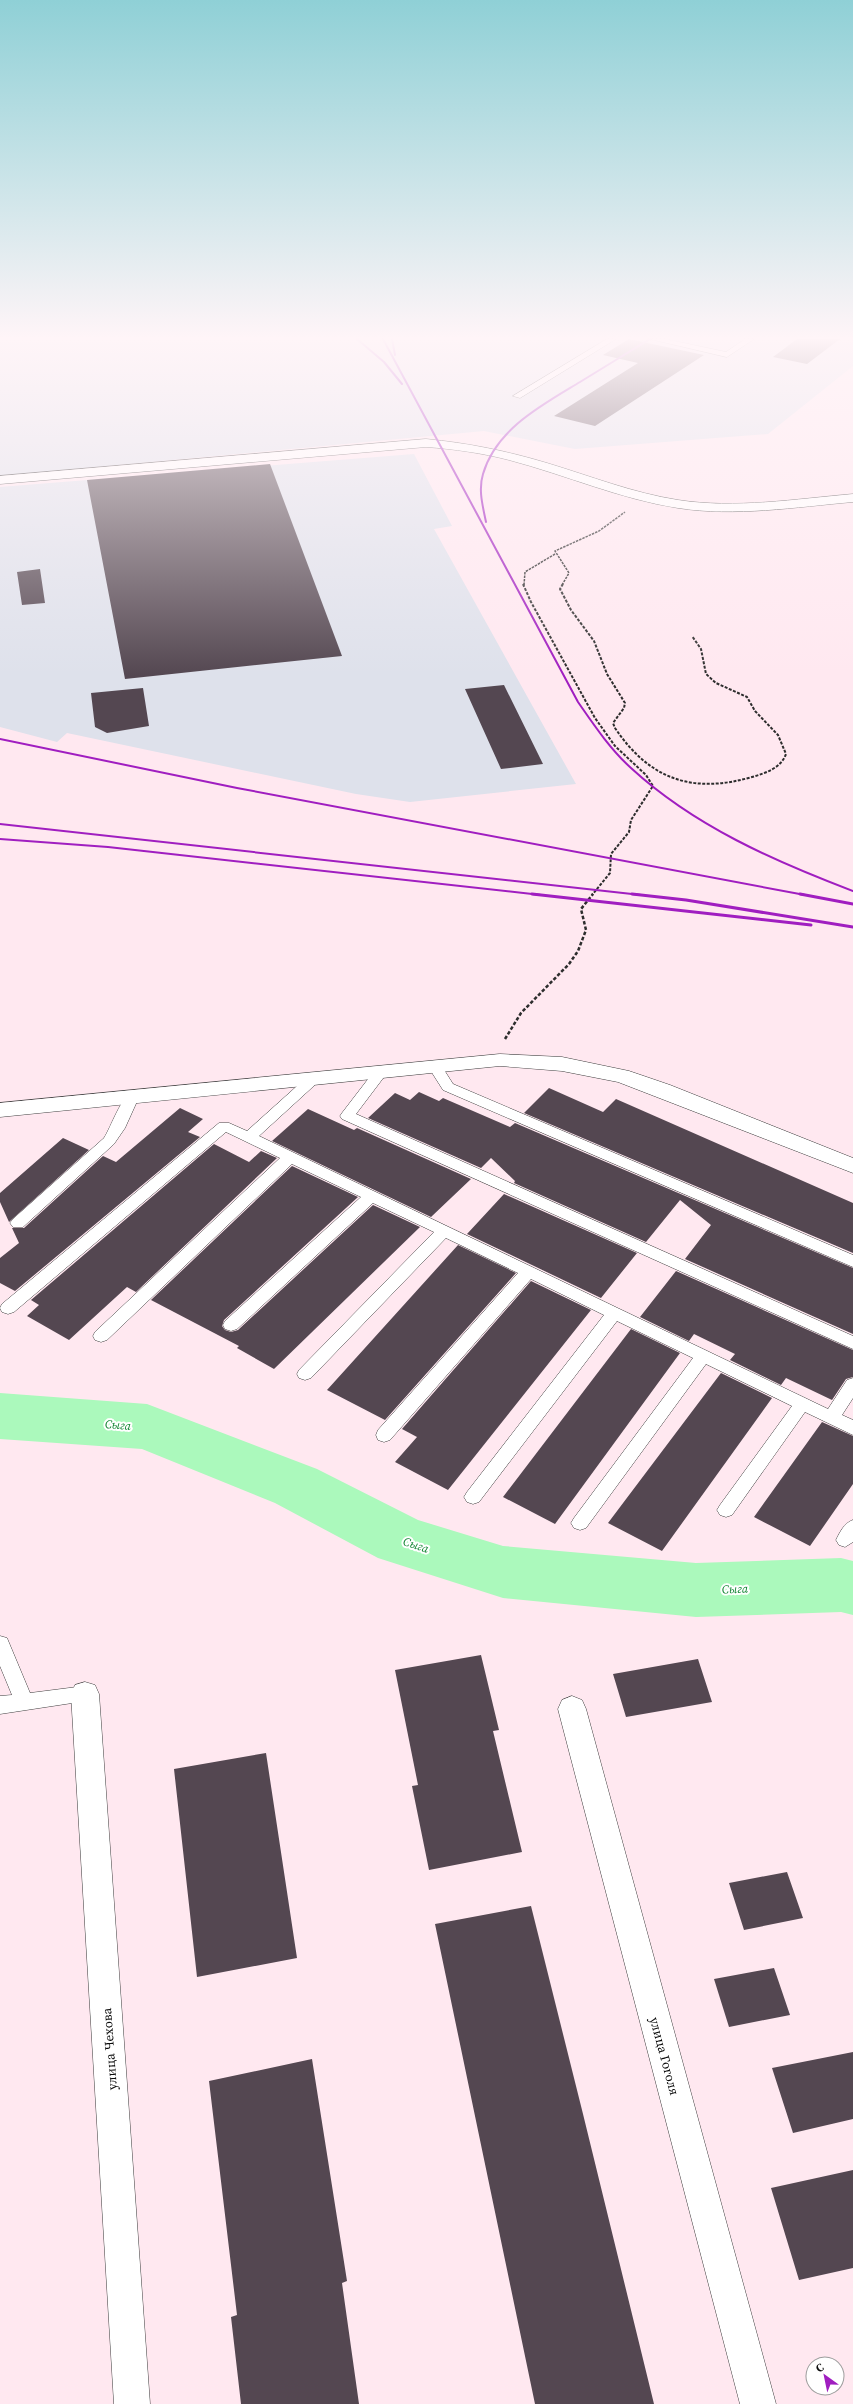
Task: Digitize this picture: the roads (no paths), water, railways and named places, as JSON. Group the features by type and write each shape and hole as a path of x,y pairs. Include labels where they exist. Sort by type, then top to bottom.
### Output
{"street":[{"path":"0,480 332,451"},
{"path":"480,451 504,456 654,499 723,508 853,498"},
{"path":"0,1110 380,1074 500,1060 562,1064 622,1076 664,1090 853,1166"},
{"name":"улица Чехова","path":"86,1694 132,2404"},
{"name":"улица Гоголя","path":"572,1709 758,2404"}],"lane":[{"path":"436,1068 448,1087 853,1261"},
{"path":"380,1074 347,1116 853,1343"},
{"path":"249,1137 312,1080"},
{"path":"18,1223 109,1141 118,1128 132,1097"},
{"path":"8,1308 224,1126 853,1428"},
{"path":"101,1336 290,1157"},
{"path":"231,1325 371,1196"},
{"path":"304,1374 444,1231"},
{"path":"384,1435 528,1272"},
{"path":"473,1497 614,1313"},
{"path":"580,1523 703,1356"},
{"path":"831,1418 853,1384"},
{"path":"726,1510 802,1404"},
{"path":"0,1644 25,1702"},
{"path":"0,1705 86,1694"}],"waterway":[{"name":"Сыга","path":"0,1416 60,1419 147,1427 296,1486 400,1540 503,1572 696,1590 841,1585 853,1588"}],"railway":[{"path":"443,451 578,702 596,728 623,761 655,789 681,807 736,840 794,867 853,891"},
{"path":"486,522 482,504 481,486 483,474 493,451"},
{"path":"0,739 237,788 805,895"},
{"path":"0,824 641,895"},
{"path":"0,839 108,847 541,895"},
{"path":"532,894 541,895"},
{"path":"632,894 641,895"},
{"path":"800,894 853,904"},
{"path":"541,895 811,925"},
{"path":"641,895 686,900 853,927"}]}
